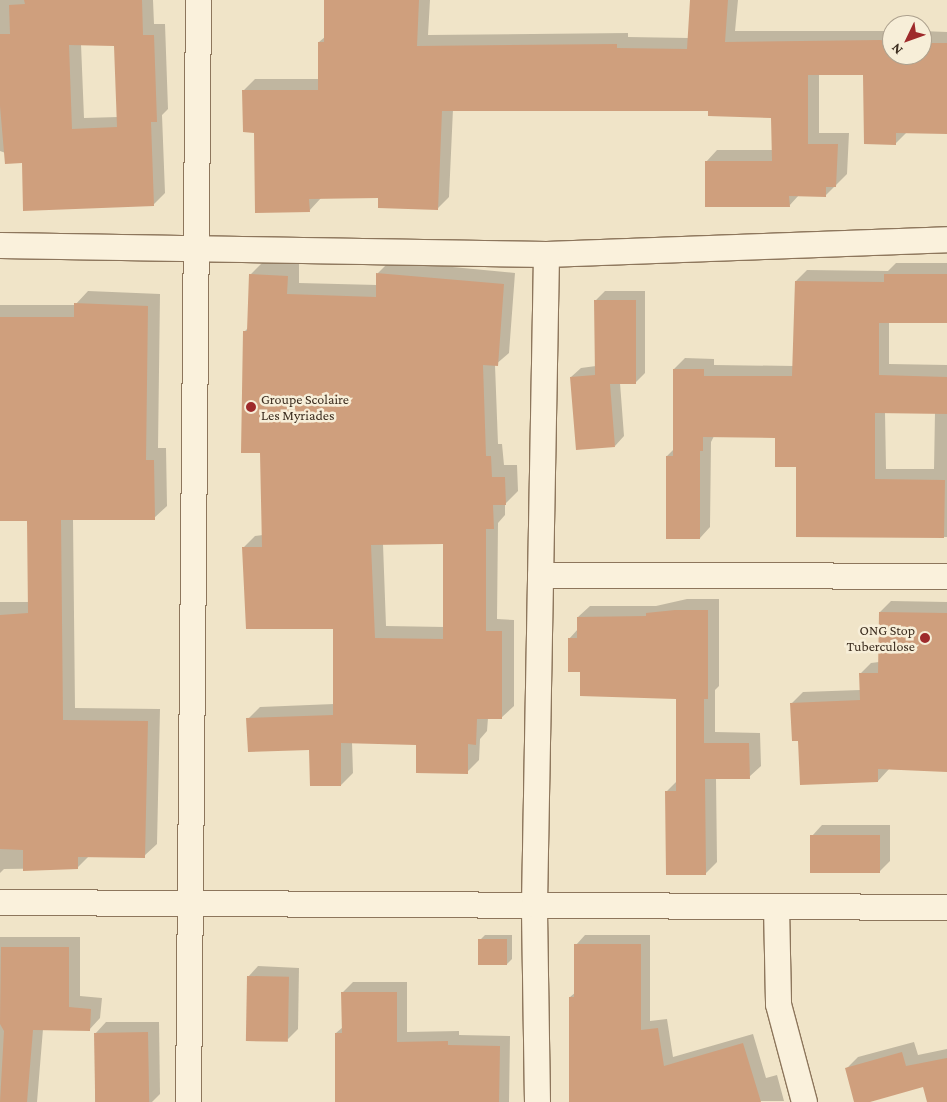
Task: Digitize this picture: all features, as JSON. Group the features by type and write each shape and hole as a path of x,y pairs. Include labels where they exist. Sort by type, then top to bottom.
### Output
{"street":[{"path":"188,1102 194,248 198,0"},
{"path":"0,246 546,254 947,239"},
{"path":"536,1102 534,904 546,254"},
{"path":"540,575 947,576"},
{"path":"0,902 947,908"},
{"path":"776,906 778,1004 804,1102"}],"building":[{"path":"24,0 142,0 143,35 154,35 157,122 151,122 154,206 23,211 22,163 5,164 0,106 0,34 10,34 9,5 25,4","holes":["69,45 114,46 117,127 72,129"]},
{"path":"324,0 419,0 417,46 617,44 617,48 687,49 690,0 728,0 725,42 880,40 882,40 882,65 932,65 932,43 947,43 947,134 896,133 896,145 864,144 863,75 808,75 808,144 838,144 836,187 826,187 826,197 789,196 790,207 705,207 705,161 772,161 771,118 708,116 708,111 442,111 438,210 378,208 378,198 309,199 310,212 255,213 254,133 243,132 242,90 318,90 318,42 324,42"},
{"path":"376,273 504,284 498,366 483,365 486,456 491,456 492,477 505,477 506,505 493,505 494,529 486,529 486,631 502,631 502,719 477,719 476,745 468,744 468,774 416,773 416,745 341,743 341,786 310,786 309,750 248,752 246,718 333,715 333,629 246,629 242,547 262,547 260,453 241,453 243,331 247,331 249,274 288,276 287,294 376,297","holes":["443,544 443,639 375,638 371,545"]},
{"path":"884,274 947,274 947,323 879,323 879,375 947,377 947,414 875,413 875,479 945,480 944,538 796,537 796,467 775,467 775,438 703,437 703,451 700,451 700,539 666,539 666,456 673,456 673,369 704,369 704,376 792,376 795,281 884,282"},
{"path":"594,300 636,300 636,384 610,384 615,447 576,450 570,377 595,375"},
{"path":"74,303 148,306 146,460 154,460 155,520 61,520 63,720 148,721 145,858 78,857 78,869 23,871 23,850 0,849 0,615 28,613 27,521 0,521 0,317 74,317"},
{"path":"675,610 708,610 708,699 704,699 704,743 749,743 750,779 705,779 706,875 666,875 665,791 676,791 676,699 580,696 580,672 568,672 568,638 577,638 577,617 646,616 646,613"},
{"path":"879,612 947,613 947,772 878,769 878,782 800,785 798,741 792,741 790,703 860,700 859,673 878,673"},
{"path":"810,835 880,835 880,873 810,873"},
{"path":"478,939 507,939 507,965 478,965"},
{"path":"574,944 641,944 641,1030 658,1028 664,1066 743,1043 761,1102 569,1102 569,997 574,997"},
{"path":"1,947 69,947 69,1007 91,1009 90,1031 33,1030 27,1102 0,1102 4,1031 0,1024"},
{"path":"247,976 289,977 288,1042 246,1041"},
{"path":"341,992 397,992 397,1042 448,1041 448,1045 500,1046 499,1102 335,1102 335,1033 342,1033"},
{"path":"148,1032 149,1102 95,1102 94,1033"},
{"path":"902,1052 906,1066 947,1058 947,1102 927,1102 923,1087 870,1102 854,1102 845,1068"}],"place":[{"name":"Groupe Scolaire Les Myriades","path":"251,407"},
{"name":"ONG Stop Tuberculose","path":"925,638"}]}
